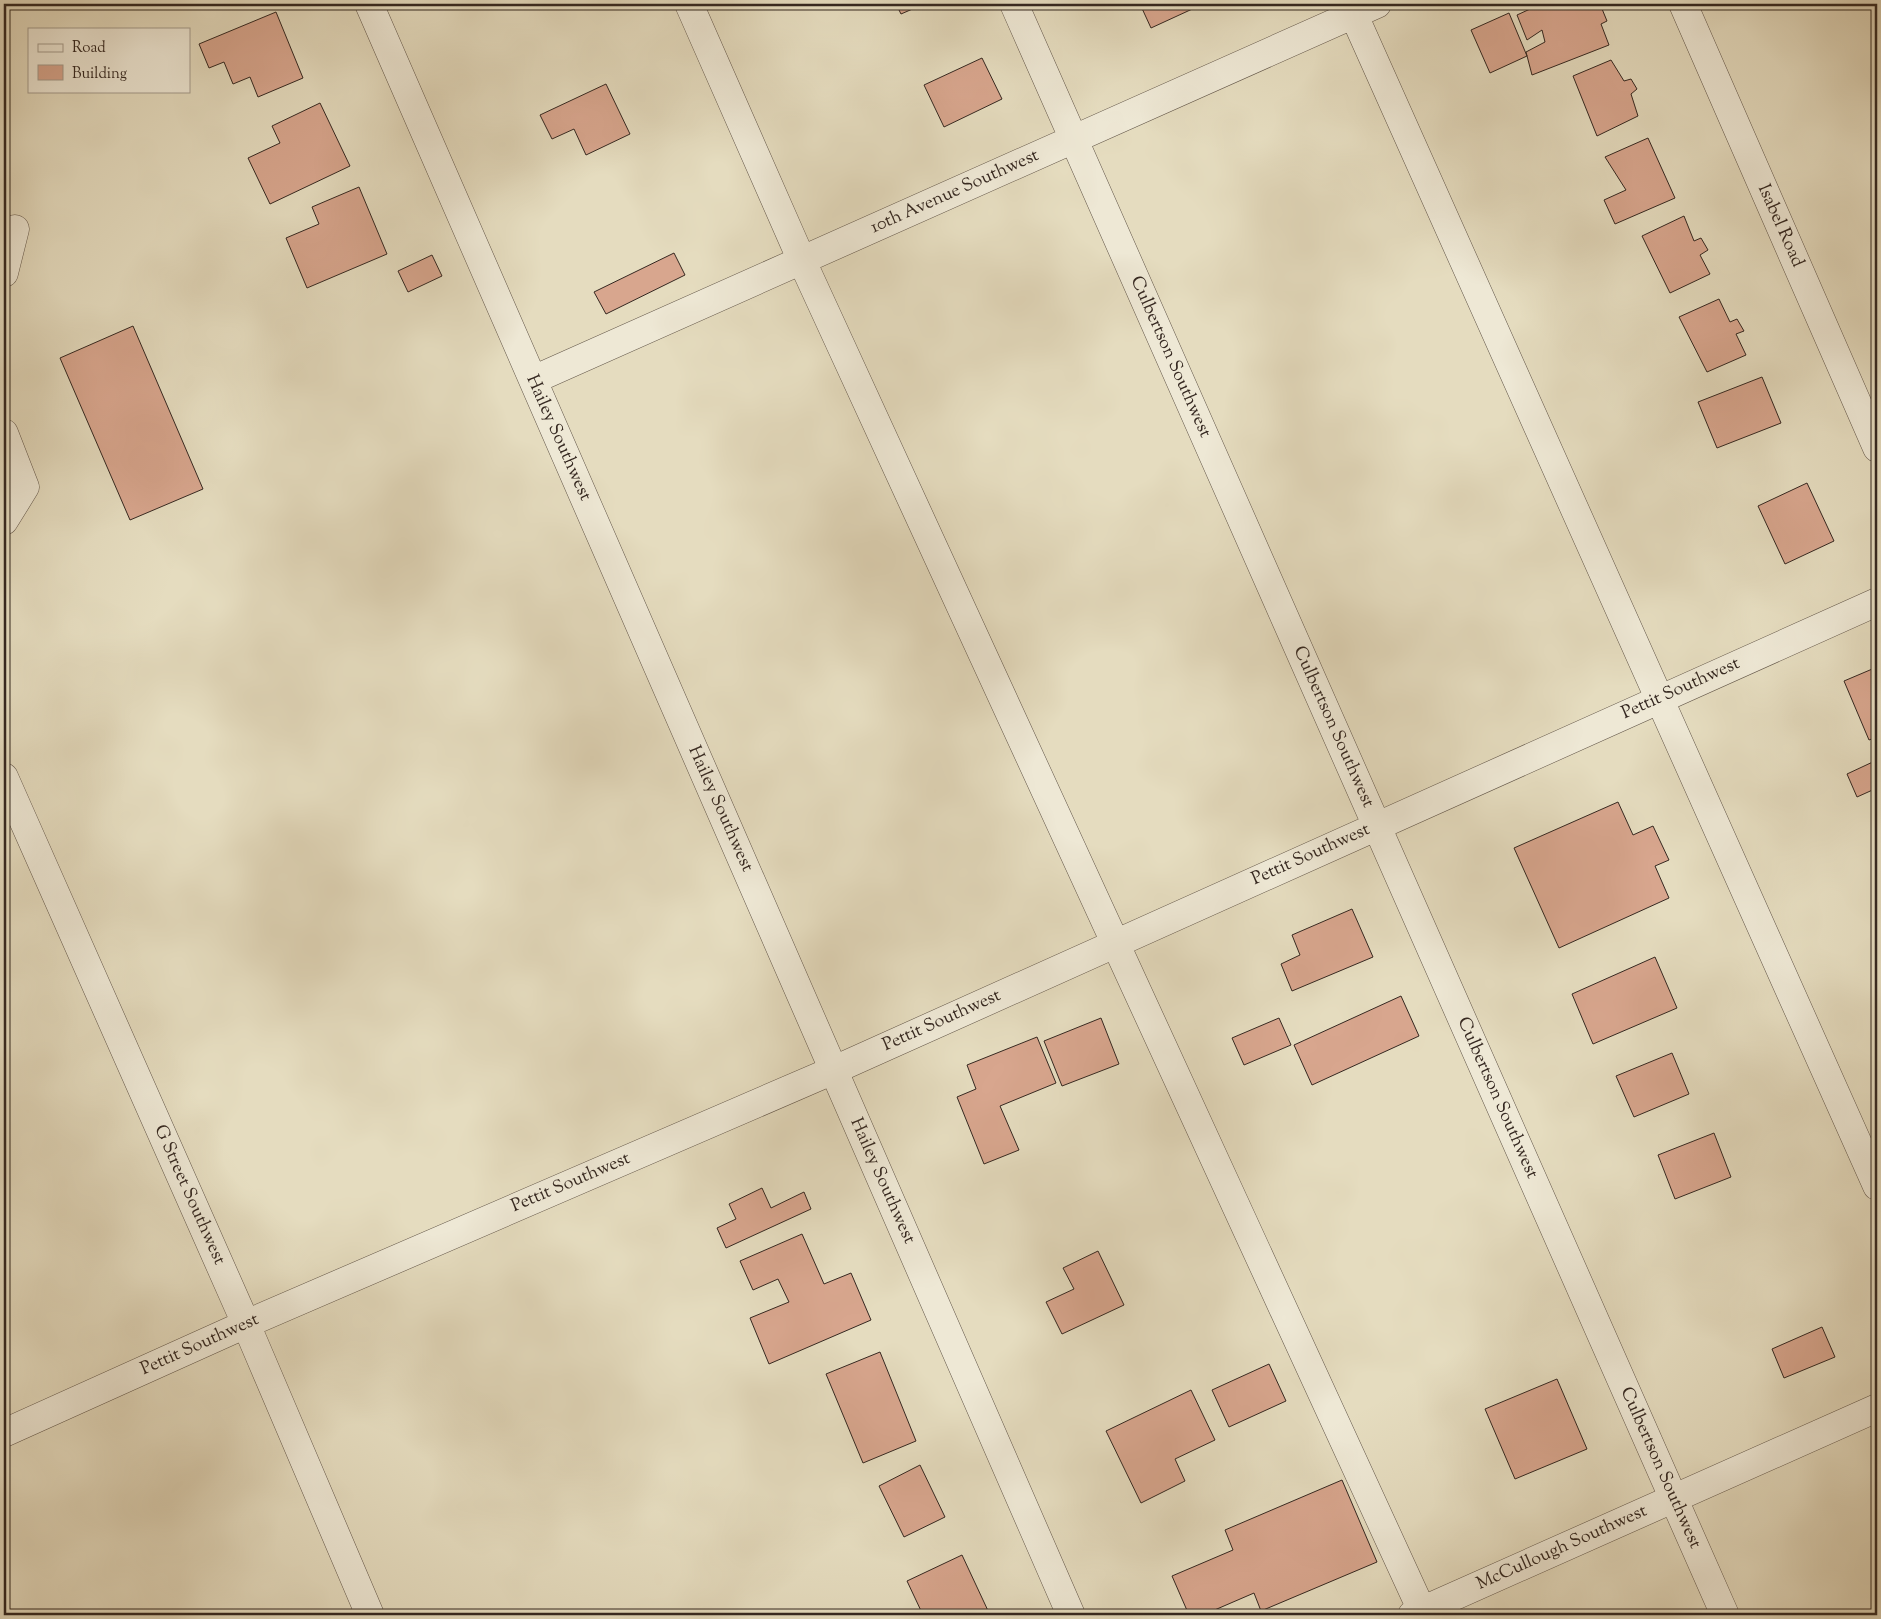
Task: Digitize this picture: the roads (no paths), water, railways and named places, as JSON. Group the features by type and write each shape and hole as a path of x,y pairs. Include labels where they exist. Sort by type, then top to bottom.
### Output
{"street":[{"name":"Hailey Southwest","path":"368,4 1072,1615"},
{"path":"689,4 802,261 1114,942 1417,1613"},
{"name":"Culbertson Southwest","path":"1014,4 1725,1615"},
{"name":"Isabel Road","path":"1683,4 1877,448"},
{"name":"10th Avenue Southwest","path":"533,380 1074,139 1360,7"},
{"path":"1360,7 1660,699 1877,1186"},
{"path":"4,272 16,230"},
{"path":"4,433 25,487 4,521"},
{"name":"Pettit Southwest","path":"4,1433 246,1324 834,1070 1114,942 1877,602"},
{"name":"G Street Southwest","path":"4,777 246,1324 370,1615"},
{"name":"McCullough Southwest","path":"1417,1613 1877,1408"}]}
